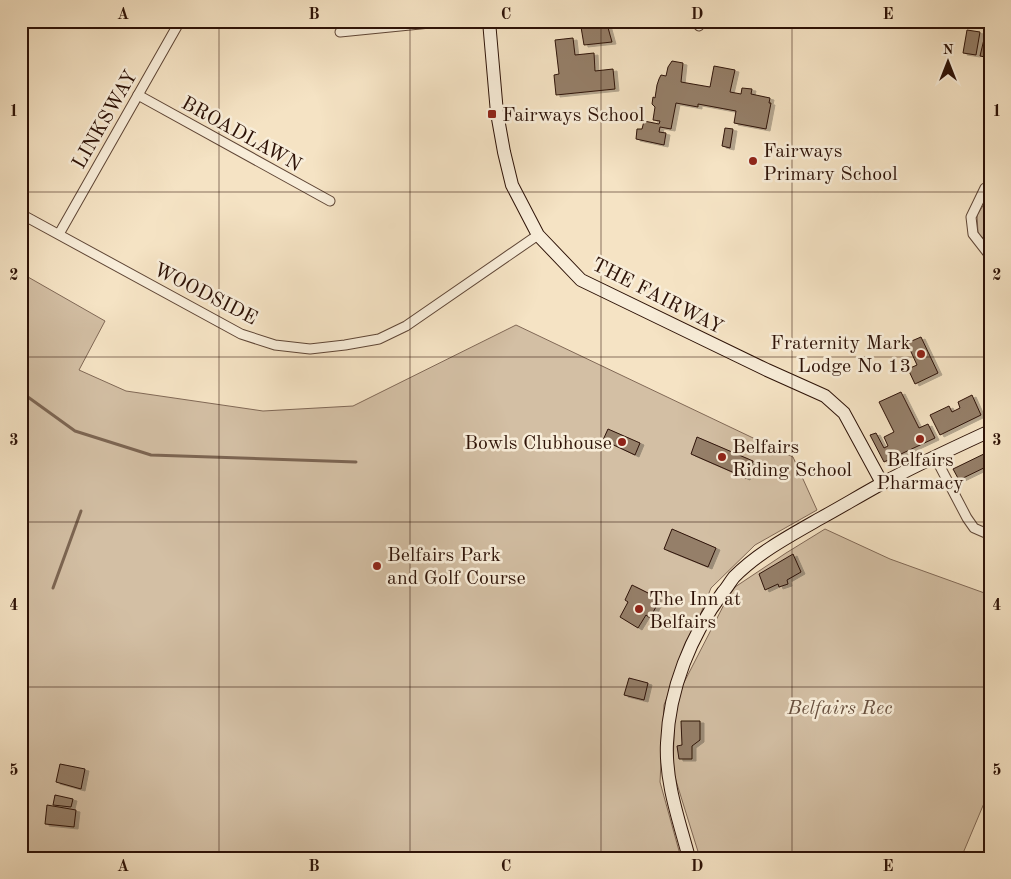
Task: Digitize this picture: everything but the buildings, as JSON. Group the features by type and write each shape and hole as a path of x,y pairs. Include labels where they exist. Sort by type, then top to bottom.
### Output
{"street":[{"name":"LINKSWAY","path":"59,234 180,21"},
{"path":"340,32 450,21"},
{"name":"THE FAIRWAY","path":"489,21 497,113 504,152 512,185 538,235 581,280 825,396 844,413 882,483"},
{"name":"BROADLAWN","path":"138,95 330,202"},
{"path":"990,186 985,188 971,217 973,234 987,252 990,252"},
{"name":"WOODSIDE","path":"21,214 241,334 275,345 310,349 379,339 406,326 538,235"},
{"path":"689,858 672,798 667,744 670,718 681,671 693,642 712,607 734,578 762,553 882,483 990,431"},
{"path":"935,457 974,528 990,535"}],"green space":[{"path":"990,195 990,243 988,243 978,233 977,215"},
{"name":"Belfairs Park and Golf Course","path":"21,273 105,321 79,370 126,391 263,411 353,406 516,325 793,457 817,510 755,545 711,588 664,705 660,782 681,858 21,858"},
{"name":"Belfairs Rec","path":"825,529 890,559 990,595 990,789 961,858 700,858 673,771 675,700 732,589"}],"waterway":[{"path":"21,392 75,431 151,455 356,462"},
{"path":"53,588 81,511"}],"place":[{"name":"Fairways School","path":"492,114"},
{"name":"Fairways Primary School","path":"753,161"},
{"name":"Fraternity Mark Lodge No 13","path":"921,354"},
{"name":"Belfairs Pharmacy","path":"920,439"},
{"name":"Bowls Clubhouse","path":"622,442"},
{"name":"Belfairs Riding School","path":"722,457"},
{"name":"Belfairs Park and Golf Course","path":"377,566"},
{"name":"The Inn at Belfairs","path":"639,609"}]}
